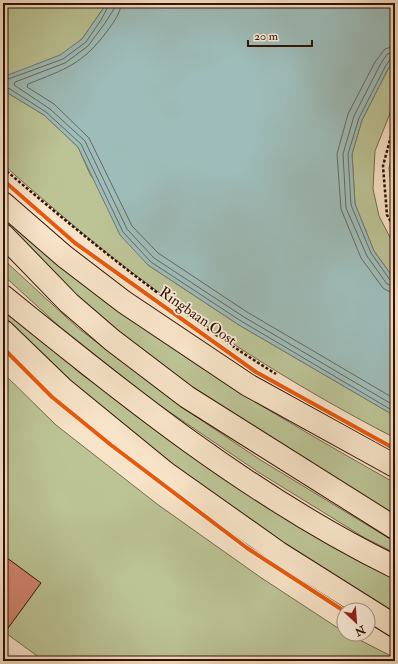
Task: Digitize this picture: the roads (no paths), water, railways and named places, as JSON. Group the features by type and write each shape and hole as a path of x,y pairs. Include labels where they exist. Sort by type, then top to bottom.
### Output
{"main road":[{"path":"3,203 64,256 124,302 248,385 395,466"},
{"path":"3,236 69,303 112,340 187,397 395,528"},
{"path":"3,296 80,358 240,478 358,549 395,567"},
{"path":"3,331 62,388 166,473 279,553 395,626"}],"water":[{"path":"107,3 395,3 395,59 388,69 362,120 352,154 355,204 374,251 395,280 395,416 239,325 148,265 120,235 78,147 44,115 3,90 3,77 60,55 82,39"}]}
